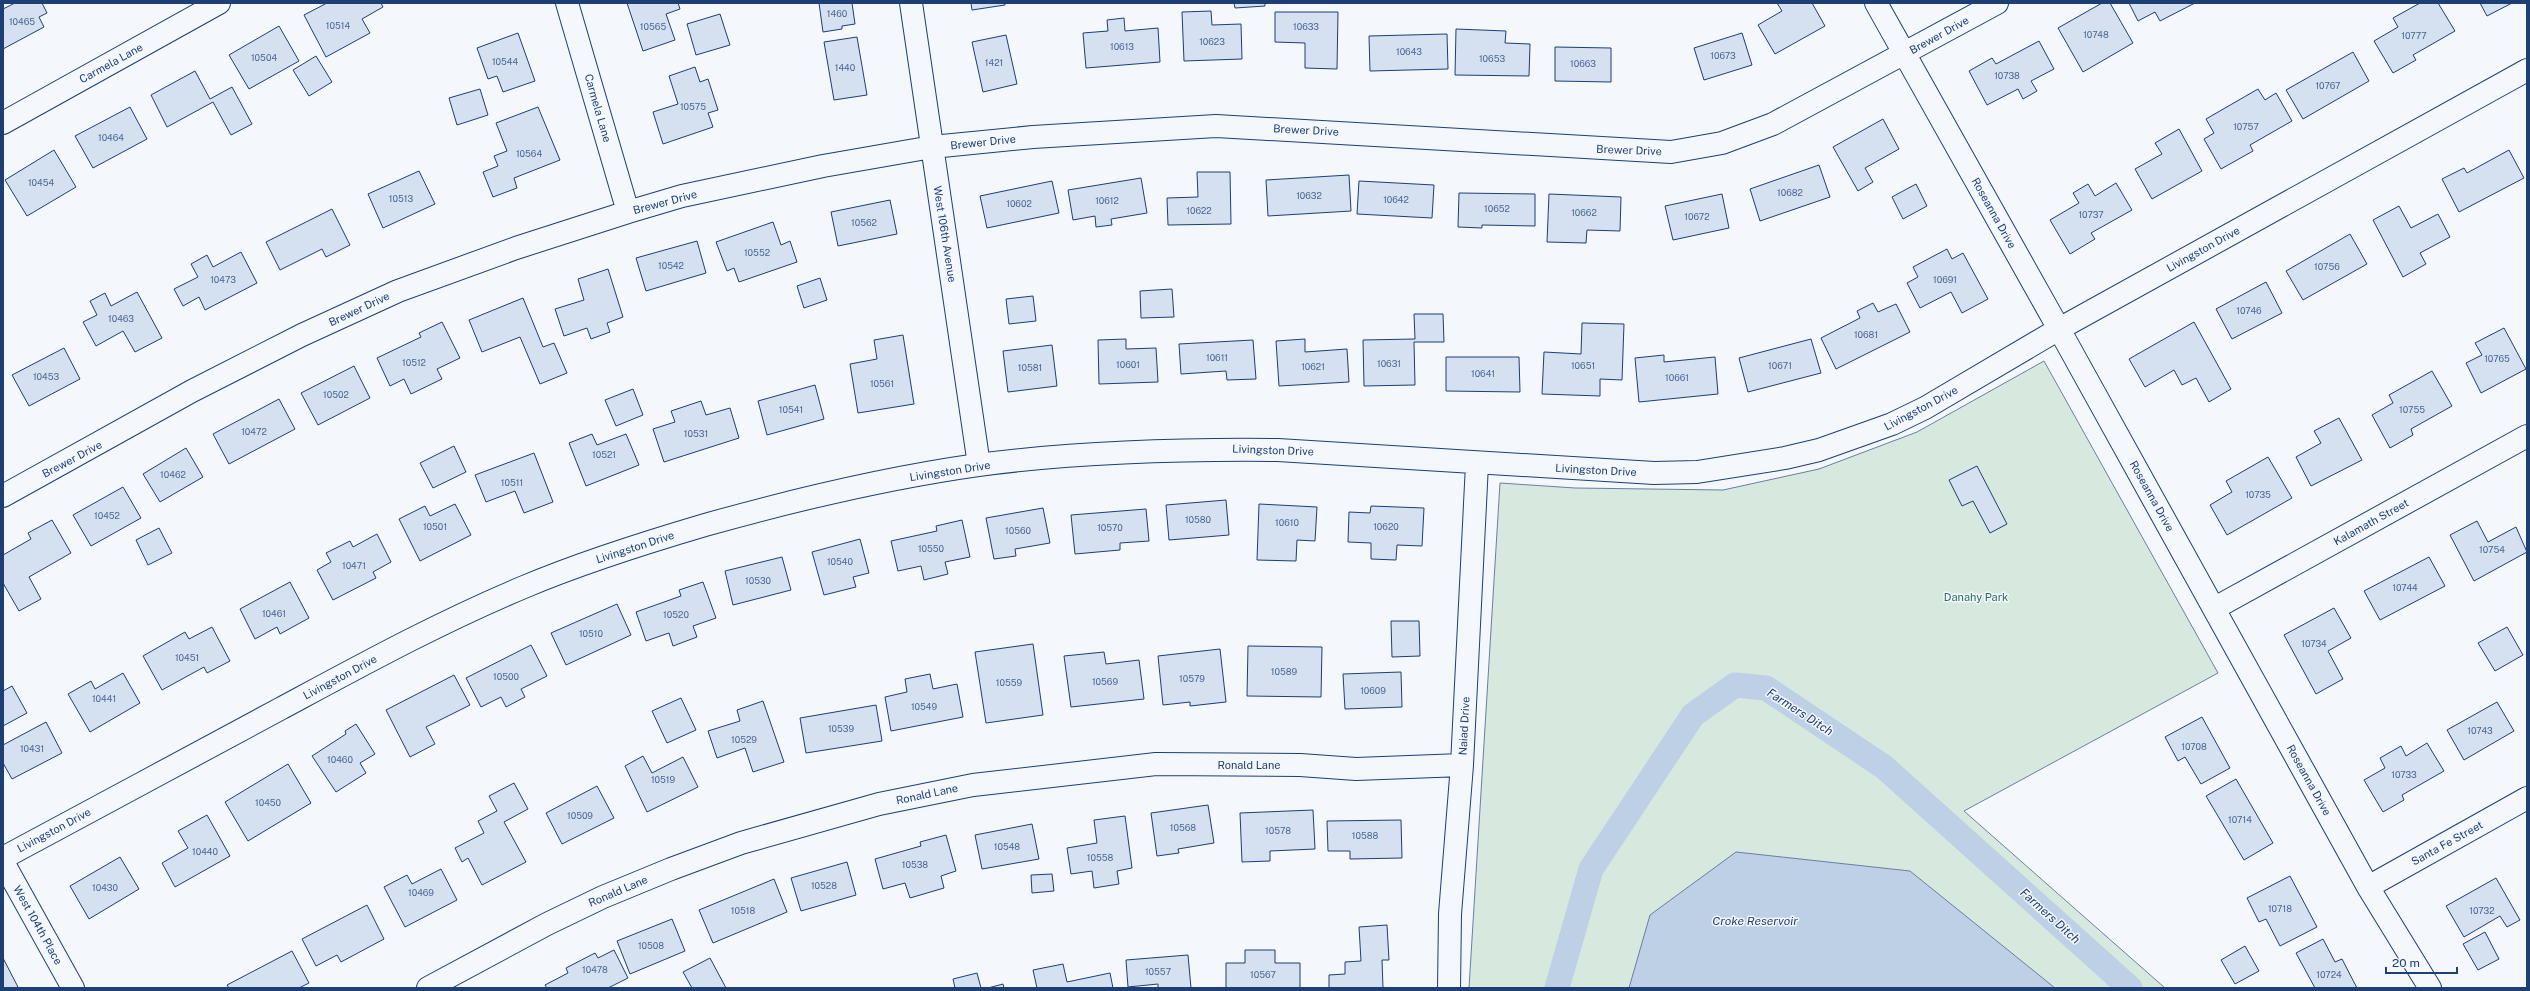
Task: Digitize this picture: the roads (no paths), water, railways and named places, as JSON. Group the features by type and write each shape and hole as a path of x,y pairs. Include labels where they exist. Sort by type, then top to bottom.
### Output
{"street":[{"name":"Carmela Lane","path":"3,123 218,3"},
{"name":"Carmela Lane","path":"567,3 628,212"},
{"name":"West 106th Avenue","path":"911,3 979,465"},
{"name":"Roseanna Drive","path":"1876,3 2060,329 2368,887 2430,988"},
{"name":"Brewer Drive","path":"3,496 192,391 302,335 398,291 516,248 682,196 823,166 932,147 1033,138 1216,126 1670,152 1699,148 1746,136 1773,124 1997,3"},
{"name":"Livingston Drive","path":"3,858 445,622 525,586 653,540 782,503 979,465 1065,456 1220,449 1385,456 1477,464 1654,473 1697,472 1785,458 1827,448 1892,424 1925,408 2060,329 2527,70"},
{"name":"Kalamath Street","path":"2215,608 2527,436"},
{"name":"Naiad Drive","path":"1449,988 1450,914 1462,765 1477,464"},
{"name":"Ronald Lane","path":"428,988 546,924 603,897 671,869 740,843 879,804 973,785 1156,764 1300,765 1356,769 1462,765"},
{"name":"Santa Fe Street","path":"2368,887 2527,798"},
{"name":"West 104th Place","path":"3,862 73,988"}],"water":[{"name":"Croke Reservoir","path":"1736,852 1910,871 2055,988 1629,988 1650,915"}],"waterway":[{"name":"Farmers Ditch","path":"1557,988 1591,869 1693,715 1735,685 1766,688 1884,767 2130,988"}],"park label":[{"name":"Danahy Park","path":"1976,597"}]}
